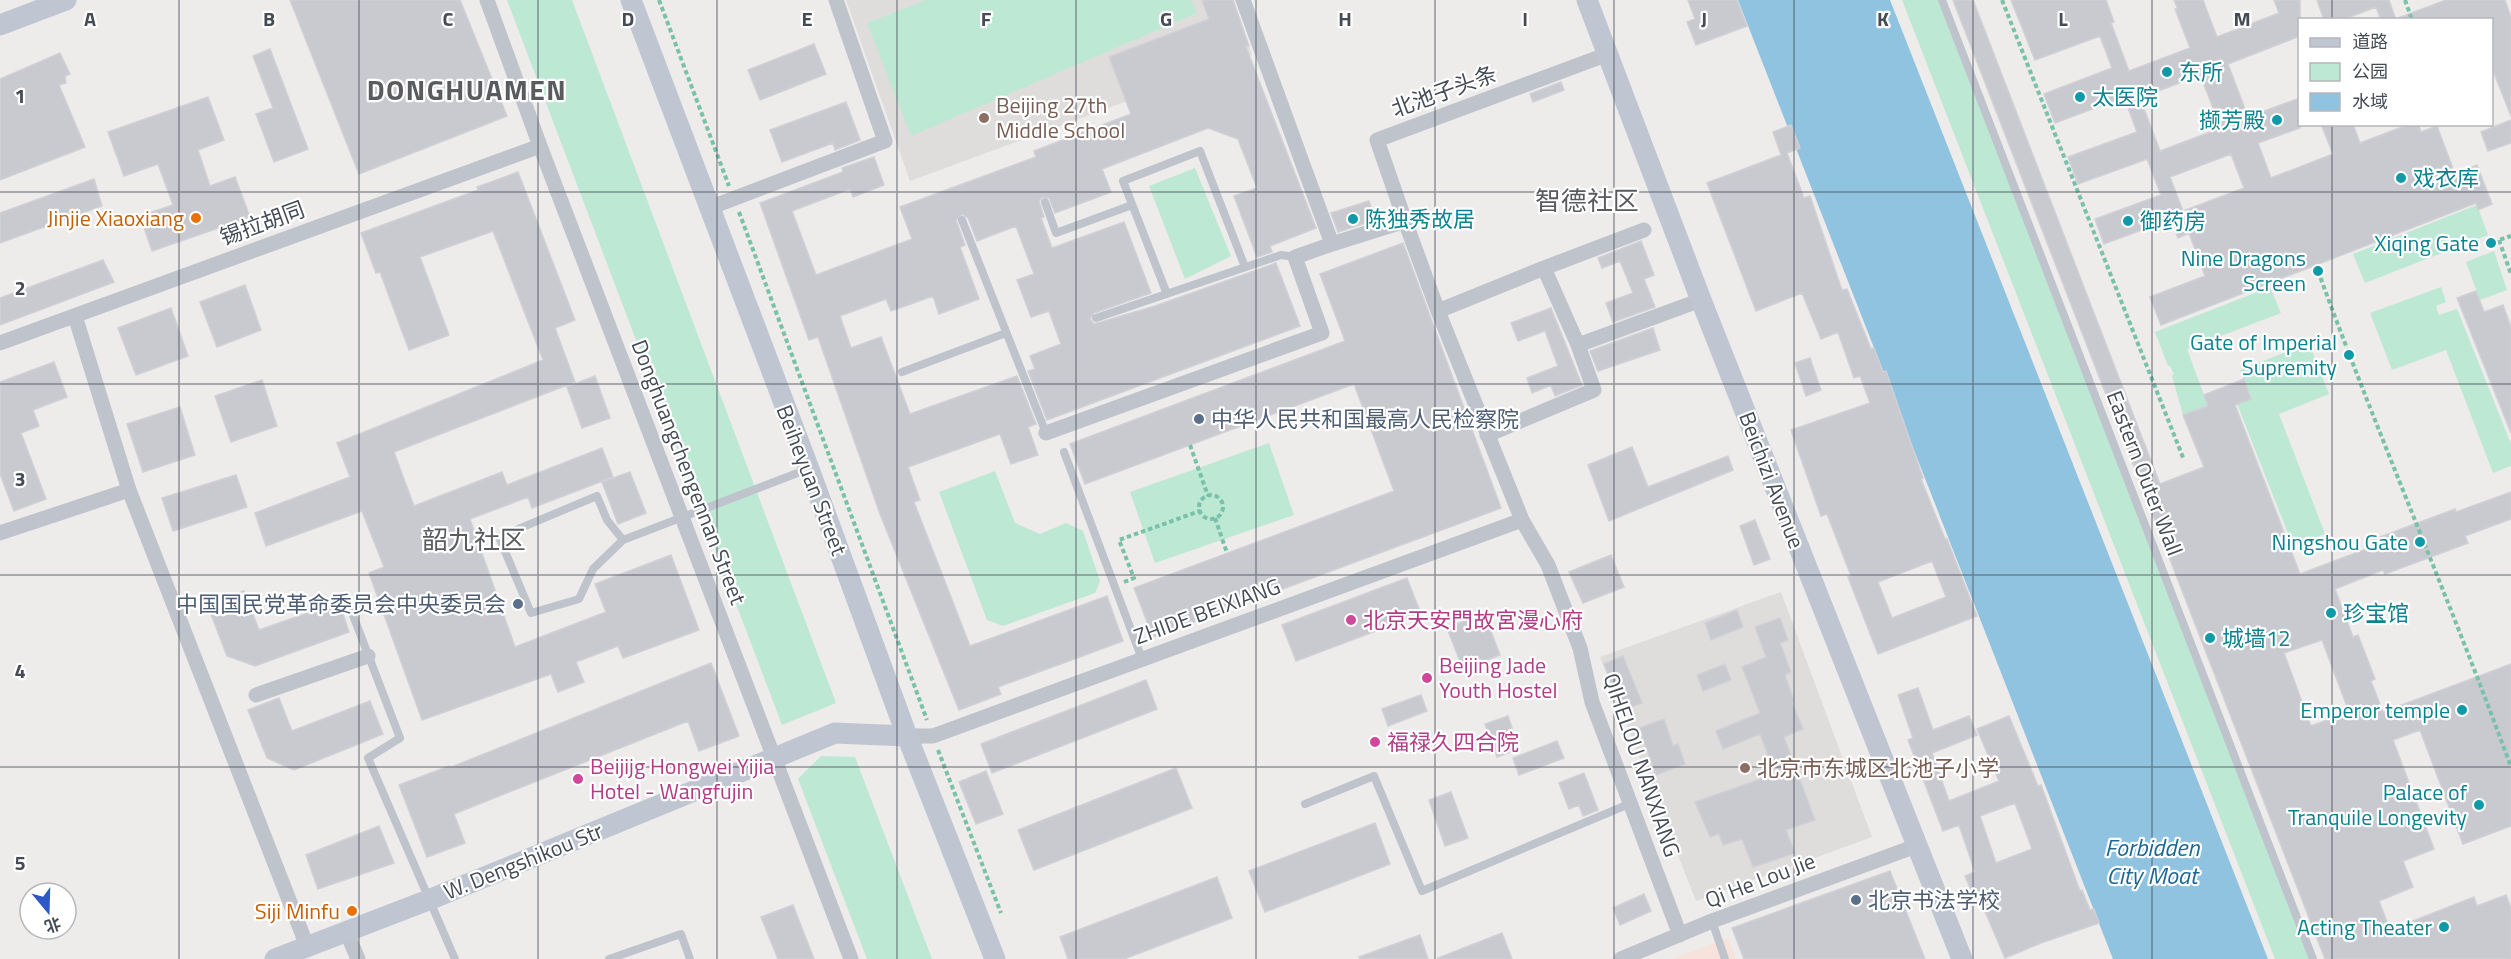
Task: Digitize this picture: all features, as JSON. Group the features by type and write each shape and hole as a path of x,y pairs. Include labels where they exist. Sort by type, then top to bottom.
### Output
{"street":[{"path":"0,25 19,8 66,0"},
{"name":"Donghuangchengennan Street","path":"487,0 540,146 851,959"},
{"name":"Beiheyuan Street","path":"631,0 708,208 809,469 907,736 994,959"},
{"path":"708,208 885,141 836,0"},
{"path":"1243,0 1332,244"},
{"name":"Beichizi Avenue","path":"1587,0 1701,300 1962,959"},
{"name":"北池子头条","path":"1405,221 1377,140 1608,54"},
{"name":"锡拉胡同","path":"0,343 540,146"},
{"path":"1046,433 1322,333 1295,257 1405,221"},
{"name":"QIHELOU NANXIANG","path":"1405,221 1521,520 1548,565 1580,648 1592,702 1680,935"},
{"path":"1438,311 1644,230"},
{"path":"1487,435 1594,390 1578,345 1544,268"},
{"path":"1578,345 1701,300"},
{"path":"75,316 129,490 307,946"},
{"path":"0,533 129,490"},
{"name":"ZHIDE BEIXIANG","path":"907,736 933,736 1521,520"},
{"path":"256,695 368,656"},
{"name":"W. Dengshikou Str","path":"275,959 431,899 835,733 907,736"},
{"name":"Qi He Lou Jie","path":"1621,959 1713,921 1916,846"},
{"path":"346,931 358,959"}],"lane":[{"name":"Eastern Outer Wall","path":"1942,0 2313,959"},
{"path":"1167,294 1123,181 1200,151 1245,267"},
{"path":"1045,202 1056,233 1132,205"},
{"path":"962,220 1046,433"},
{"path":"1096,318 1281,255 1295,257"},
{"path":"902,372 1006,333"},
{"path":"1064,452 1142,659"},
{"path":"624,540 607,520 597,496 500,537 531,614 579,599 593,569 624,540 809,469"},
{"path":"346,597 400,738 368,758 431,899 455,959"},
{"path":"1305,804 1374,776 1422,891 1629,804"},
{"path":"1713,921 1725,959"},
{"path":"609,959 681,934 690,959"}],"path":[{"path":"659,0 1001,914"},
{"path":"2002,0 2184,460"},
{"path":"2405,0 2411,18"},
{"path":"2493,242 2511,236"},
{"path":"2499,240 2511,274"},
{"path":"2318,271 2350,360 2431,557 2511,767"},
{"path":"1190,445 1209,496"},
{"path":"1209,496 1216,496 1222,502 1221,513 1215,518 1208,519 1200,511 1200,503 1209,496"},
{"path":"1114,585 1134,578 1119,540 1200,511"},
{"path":"1215,518 1227,553"}],"shaded area":[{"name":"Beijing 27th Middle School","path":"846,0 1233,0 1252,55 910,181"},
{"name":"北京市东城区北池子小学","path":"1781,592 1872,837 1696,901 1600,657"},
{"path":"1728,938 1736,959 1672,959"}],"green space":[{"path":"507,0 572,0 836,703 782,725"},
{"path":"926,0 1191,0 1197,13 911,136 867,23"},
{"path":"1902,0 1938,0 2310,959 2275,959"},
{"path":"1195,168 1231,256 1185,279 1149,186"},
{"path":"2477,205 2488,235 2365,283 2353,254"},
{"path":"2494,251 2507,290 2480,300 2466,262"},
{"path":"2270,287 2281,313 2187,349 2208,406 2183,415 2172,376 2174,374 2168,366 2155,332"},
{"path":"2441,287 2446,302 2436,306 2439,315 2457,309 2511,444 2511,466 2493,473 2446,350 2392,370 2370,313"},
{"path":"2309,343 2329,394 2279,414 2325,534 2293,546 2234,396 2248,390 2240,370"},
{"path":"1269,443 1294,515 1155,563 1130,492"},
{"path":"995,471 1015,523 1040,534 1066,523 1083,531 1100,581 1095,593 1003,626 987,620 939,492"},
{"path":"821,756 855,757 932,959 867,959 798,779"}],"water":[{"name":"Forbidden City Moat","path":"1738,0 1890,0 2268,959 2113,959"}],"building":[{"path":"290,0 460,0 507,116 359,174"},
{"path":"1202,0 1233,0 1249,46 1246,47 1316,228 1270,246 1272,252 1257,257 1234,196 1257,188 1238,139 1208,128 1102,169 1111,192 1055,213 1049,198 1042,197 1039,201 1044,217 1041,218 1052,248 1124,222 1151,293 1094,313 1090,319 1094,324 1155,306 1276,263 1300,326 1047,420 1028,371 1035,369 1030,356 1061,344 1049,311 1031,317 1017,280 1034,274 1016,226 977,241 968,218 962,214 956,220 965,245 960,247 979,299 939,314 933,296 891,311 886,299 840,316 851,348 881,337 910,414 1017,376 1036,424 1028,427 1038,455 1011,464 1000,434 908,467 920,500 914,502 970,646 1107,596 1123,641 998,687 1001,694 959,710 880,514 818,337 809,340 760,203 843,172 842,168 874,157 884,185 853,197 850,189 792,211 816,275 912,239 900,207 1036,157 1034,151 1131,114 1109,57 1209,19"},
{"path":"1688,0 1737,0 1747,26 1696,45 1687,22 1695,19"},
{"path":"1953,0 1973,0 2160,484 2204,467 2183,415 2208,406 2204,395 2244,379 2251,399 2235,405 2300,574 2374,546 2372,540 2455,509 2456,512 2511,492 2511,519 2465,536 2468,543 2385,574 2383,570 2335,589 2353,637 2358,635 2375,679 2371,681 2383,712 2511,664 2511,826 2463,844 2420,730 2393,740 2434,849 2403,861 2413,887 2379,901 2390,930 2474,897 2477,906 2506,895 2511,908 2511,959 2325,959","holes":["2322,640 2349,712 2311,726 2284,653"]},
{"path":"2011,0 2106,0 2114,22 2111,23 2129,71 2190,48 2175,9 2178,9 2174,0 2203,0 2217,37 2279,13 2274,0 2300,0 2298,37 2228,64 2248,117 2298,99 2298,126 2300,128 2258,143 2271,178 2333,154 2322,126 2354,126 2360,143 2405,126 2419,126 2421,132 2437,126 2455,174 2477,165 2492,204 2478,210 2476,203 2161,325 2150,297 2205,276 2189,233 2178,238 2171,219 2104,244 2095,219 2161,195 2147,159 2078,184 2068,157 2137,132 2124,97 2055,123 2044,94 2112,68 2100,36 2035,60","holes":["2200,75 2221,128 2160,151 2140,98","2231,154 2244,188 2183,211 2170,177"]},
{"path":"2317,0 2389,0 2395,18 2380,18 2376,7 2347,18 2323,18"},
{"path":"2446,0 2505,0 2511,17 2511,116 2493,71 2493,18 2398,18"},
{"path":"814,44 826,74 760,100 748,70"},
{"path":"270,49 308,149 274,162 256,114 273,108 253,56"},
{"path":"60,53 70,74 65,76 66,83 59,85 85,147 0,180 0,79"},
{"path":"1561,82 1564,90 1533,102 1530,94"},
{"path":"208,97 224,140 198,150 210,186 235,177 250,217 152,251 140,216 173,205 158,164 124,176 108,132"},
{"path":"846,102 860,140 835,150 833,143 782,162 770,130"},
{"path":"2511,120 2511,143 2488,151 2481,132"},
{"path":"1791,125 1800,148 1787,153 1804,198 1810,196 1842,290 1847,289 1871,349 1874,348 1883,372 1886,371 1923,478 1921,479 1977,616 1878,654 1848,577 1851,576 1827,514 1821,516 1791,430 1870,403 1860,376 1854,378 1838,332 1821,339 1802,293 1756,311 1707,183 1781,155 1773,132","holes":["1932,561 1946,597 1892,618 1878,582"]},
{"path":"518,172 575,320 555,328 575,382 394,452 414,506 502,472 507,485 602,448 613,477 532,508 528,497 470,519 515,647 606,612 595,584 671,555 699,630 623,658 618,646 576,662 584,682 558,692 551,674 422,720 369,573 384,567 362,511 266,546 255,513 350,477 337,443 543,360 493,231 420,257 449,335 409,350 380,272 376,273 361,233 478,190 477,187"},
{"path":"94,179 102,206 0,243 0,213"},
{"name":"陈独秀故居","path":"1369,201 1375,220 1338,232 1331,213"},
{"path":"1641,241 1654,275 1644,279 1655,307 1613,322 1606,303 1633,293 1620,261 1602,268 1598,258"},
{"name":"中华人民共和国最高人民检察院","path":"1403,243 1501,508 1153,637 1134,588 1394,491 1354,384 1085,484 1070,444 1345,341 1320,274"},
{"path":"103,260 114,282 0,325 0,298"},
{"path":"245,285 261,330 217,347 200,302"},
{"path":"2476,291 2484,312 2503,305 2511,327 2511,433 2457,298"},
{"path":"171,308 188,356 136,375 118,328"},
{"path":"1551,308 1582,385 1555,396 1551,385 1532,393 1527,378 1558,366 1545,331 1518,341 1511,323"},
{"path":"1653,328 1660,350 1598,371 1590,351"},
{"path":"1810,358 1821,390 1806,396 1795,363"},
{"path":"54,362 67,397 33,410 39,426 21,433 46,499 14,511 0,474 0,382"},
{"path":"595,376 610,418 582,428 567,387"},
{"path":"262,380 277,426 231,442 215,396"},
{"path":"180,407 195,455 143,472 127,424"},
{"path":"1632,447 1648,487 1728,456 1733,470 1609,521 1588,465"},
{"path":"630,472 646,513 618,524 602,482"},
{"path":"236,475 247,507 173,531 162,498"},
{"path":"1755,520 1770,559 1754,565 1740,526"},
{"path":"1611,555 1624,587 1583,603 1569,572"},
{"name":"北京天安門故宮漫心府","path":"1407,578 1421,614 1296,661 1282,625"},
{"path":"244,591 259,630 339,602 349,632 255,666 227,656 207,604"},
{"path":"1737,610 1743,627 1711,640 1705,623"},
{"path":"1484,613 1500,655 1463,669 1447,628"},
{"path":"1780,618 1788,640 1780,643 1791,672 1785,675 1794,701 1792,702 1803,729 1784,737 1815,820 1786,830 1795,853 1753,867 1742,839 1723,845 1719,834 1710,837 1695,802 1775,774 1760,734 1723,749 1716,731 1760,713 1742,667 1766,657 1755,627"},
{"path":"1623,656 1642,703 1622,710 1604,664"},
{"path":"711,663 739,736 699,751 688,721 454,814 465,843 427,857 399,785 449,766 449,768"},
{"path":"1725,664 1731,680 1703,691 1697,675"},
{"path":"1146,680 1157,709 992,773 981,744"},
{"path":"1918,688 1933,730 1969,716 1977,735 1932,753 1949,801 1999,781 1977,729 2009,716 2038,786 2041,785 2080,891 2082,890 2090,910 2094,909 2099,923 2005,958 1980,900 1976,902 1965,876 1975,872 1959,825 1943,831 1908,740 1913,738 1898,695","holes":["2015,803 2032,849 1996,863 1980,816"]},
{"path":"1421,695 1427,711 1388,726 1382,709"},
{"path":"279,698 292,731 370,701 383,734 294,770 267,758 248,710"},
{"path":"1508,716 1519,749 1497,757 1485,724"},
{"path":"1664,719 1673,746 1678,744 1685,764 1656,775 1639,728"},
{"path":"1557,741 1564,758 1519,775 1513,758"},
{"path":"1176,768 1192,808 1034,870 1018,830"},
{"path":"986,771 1003,814 976,824 959,782"},
{"path":"1584,773 1598,810 1583,816 1579,805 1569,809 1559,783"},
{"path":"1451,792 1468,838 1445,846 1429,800"},
{"path":"1375,823 1390,864 1265,912 1249,871"},
{"path":"379,826 394,863 318,889 306,855"},
{"name":"北京书法学校","path":"1890,871 1925,959 1744,959 1732,928"},
{"path":"1217,877 1232,918 1124,959 1068,959 1060,937"},
{"path":"1644,894 1651,911 1620,925 1613,908"},
{"path":"793,905 814,959 778,959 761,917"},
{"path":"1502,933 1512,959 1438,959 1438,958"},
{"path":"1420,935 1428,959 1360,959 1359,957"}],"place":[{"name":"东所","path":"2167,72"},
{"name":"太医院","path":"2080,97"},
{"name":"Beijing 27th Middle School","path":"984,118"},
{"name":"撷芳殿","path":"2277,120"},
{"name":"戏衣库","path":"2401,178"},
{"name":"Jinjie Xiaoxiang","path":"196,218"},
{"name":"陈独秀故居","path":"1353,219"},
{"name":"御药房","path":"2128,221"},
{"name":"Xiqing Gate","path":"2491,243"},
{"name":"Nine Dragons Screen","path":"2318,271"},
{"name":"Gate of Imperial Supremity","path":"2349,355"},
{"name":"中华人民共和国最高人民检察院","path":"1199,419"},
{"name":"Ningshou Gate","path":"2420,542"},
{"name":"中国国民党革命委员会中央委员会","path":"518,604"},
{"name":"珍宝馆","path":"2331,613"},
{"name":"北京天安門故宮漫心府","path":"1351,620"},
{"name":"城墙12","path":"2210,638"},
{"name":"Beijing Jade Youth Hostel","path":"1427,678"},
{"name":"Emperor temple","path":"2462,710"},
{"name":"福禄久四合院","path":"1375,742"},
{"name":"北京市东城区北池子小学","path":"1745,768"},
{"name":"Beijijg Hongwei Yijia Hotel - Wangfujin","path":"578,779"},
{"name":"Palace of Tranquile Longevity","path":"2479,805"},
{"name":"北京书法学校","path":"1856,900"},
{"name":"Siji Minfu","path":"352,911"},
{"name":"Acting Theater","path":"2444,927"}],"district":[{"name":"DONGHUAMEN","path":"467,89"},
{"name":"智德社区","path":"1587,200"},
{"name":"韶九社区","path":"474,539"}]}
